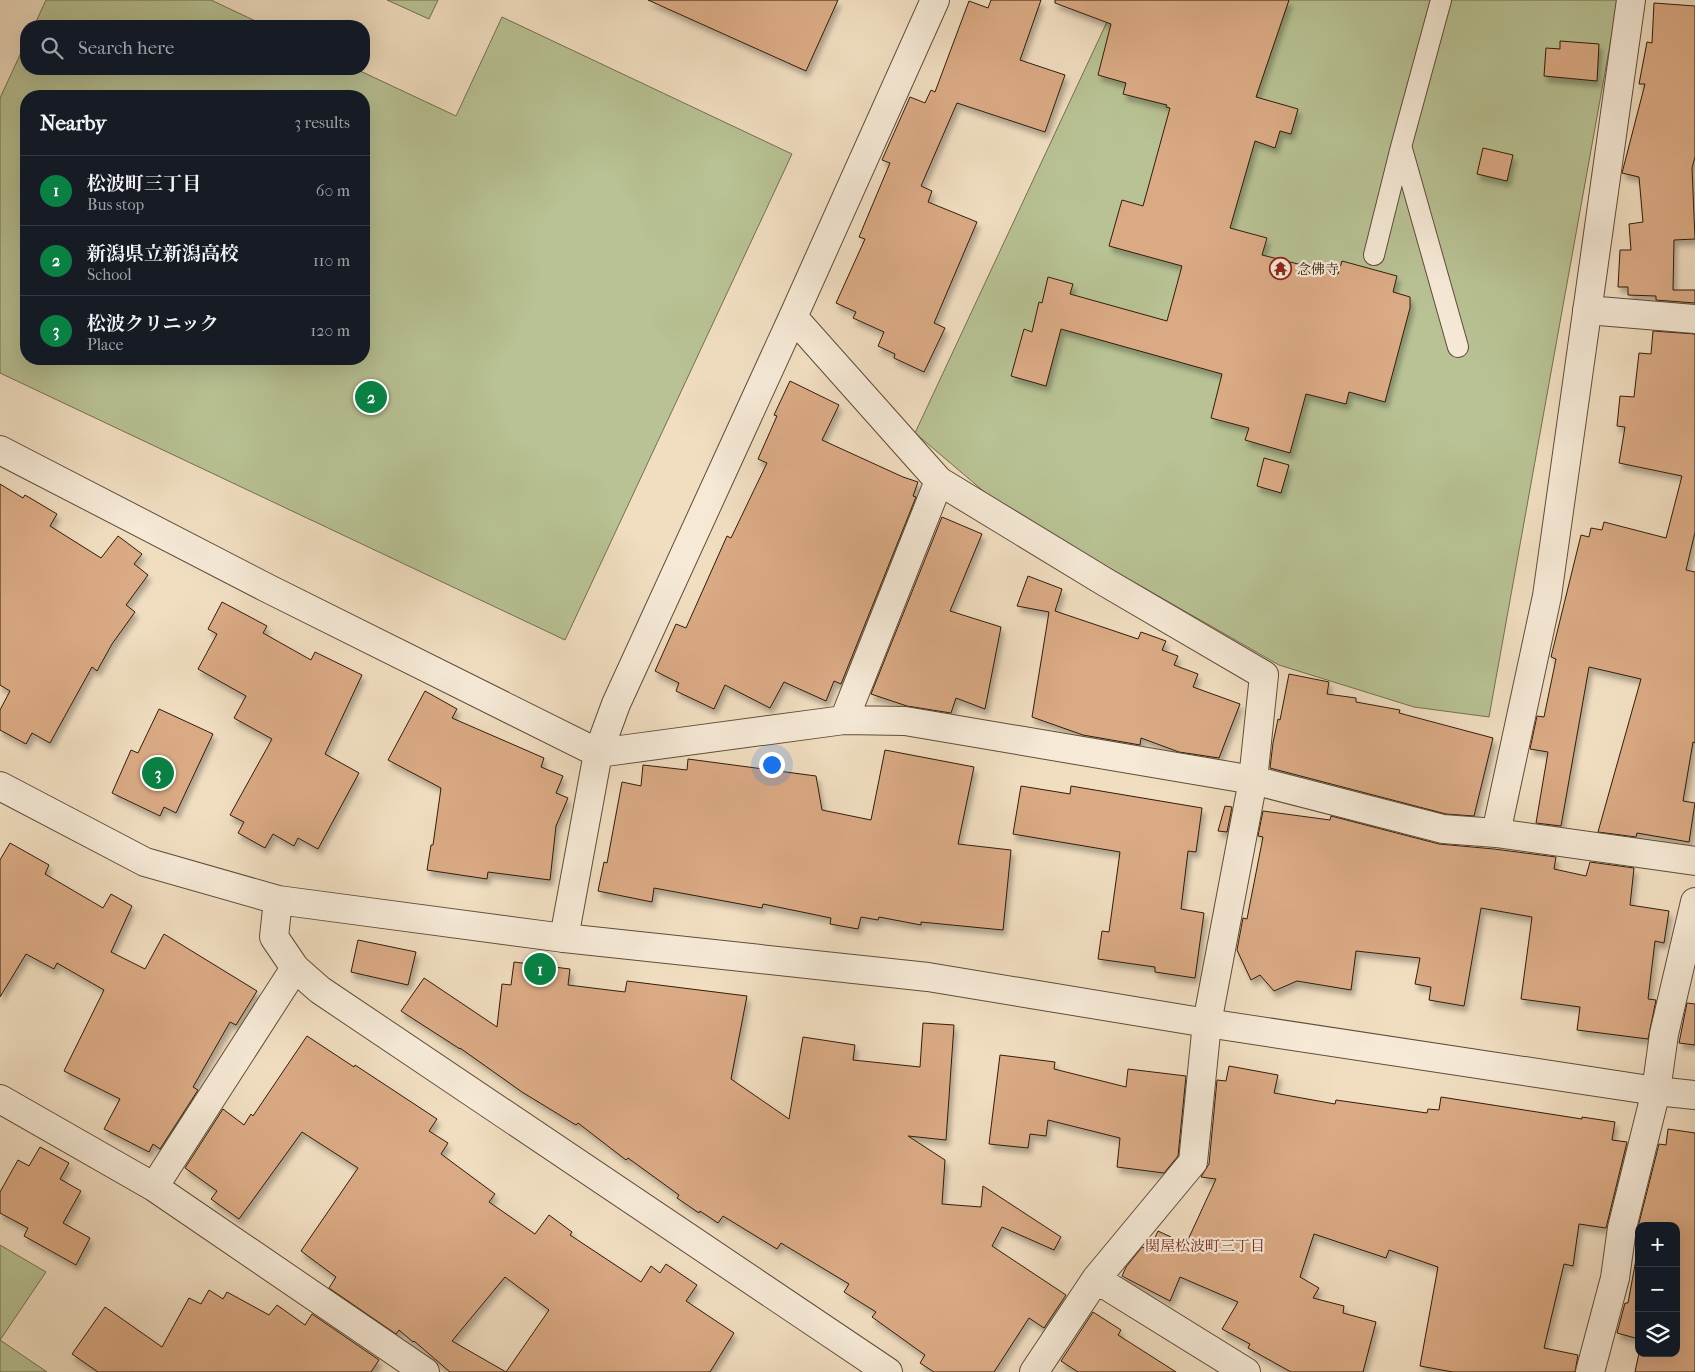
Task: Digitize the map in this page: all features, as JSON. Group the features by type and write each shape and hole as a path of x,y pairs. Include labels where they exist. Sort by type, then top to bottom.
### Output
{"street":[{"path":"564,938 598,754 616,704 935,0"},
{"path":"1496,833 1547,596 1631,0"},
{"path":"1587,310 1695,319"},
{"path":"793,317 939,481 1105,582 1264,675 1253,780 1207,1024 1193,1162 1096,1279 1034,1372"},
{"path":"0,450 267,588 598,754 844,720 905,720 1253,780 1443,829 1496,833 1695,861"},
{"path":"844,720 939,481"},
{"path":"0,786 144,862 278,900 564,938 928,977 1207,1024 1656,1091 1695,1095"},
{"path":"278,900 274,937 295,968 320,990 888,1372"},
{"path":"1590,1372 1615,1278 1622,1228 1656,1091 1664,1034 1695,902"},
{"path":"154,1187 295,968"},
{"path":"0,1099 154,1187 424,1372"},
{"path":"1096,1279 1246,1372"}],"lane":[{"path":"1374,255 1441,0"},
{"path":"1401,147 1458,347"}],"green space":[{"path":"46,0 211,0 253,20 37,20"},
{"path":"387,0 438,0 429,19"},
{"name":"念佛寺","path":"1114,0 1618,0 1489,717 1414,707 1279,665 1001,506 915,433 1106,24"},
{"path":"502,17 792,154 565,640 0,373 0,98 20,55 20,75 369,75 456,116"},
{"path":"0,1245 46,1272 0,1340"},
{"path":"0,1340 47,1372 0,1372"}],"building":[{"path":"648,0 838,0 806,71"},
{"path":"991,0 1041,0 1020,60 1065,75 1045,132 957,103 921,186 932,191 928,202 977,222 934,323 945,328 924,372 894,358 895,354 878,346 884,332 853,318 856,312 836,303 865,239 859,237 890,163 882,160 910,97 925,103 931,90 935,92 969,1 988,8"},
{"path":"1055,0 1289,0 1256,97 1298,109 1291,134 1280,131 1275,148 1255,141 1230,228 1267,238 1262,255 1338,274 1342,261 1397,276 1393,292 1410,297 1410,308 1385,402 1349,392 1346,404 1306,394 1290,453 1245,440 1249,428 1211,418 1222,374 1061,329 1046,386 1011,376 1024,329 1032,332 1039,302 1042,303 1048,277 1073,284 1070,294 1167,321 1182,266 1109,246 1122,200 1143,206 1170,108 1166,107 1167,105 1123,94 1126,83 1098,75 1111,24 1055,3"},
{"path":"1654,3 1695,6 1695,157 1692,168 1695,239 1674,240 1673,290 1695,290 1695,303 1656,300 1656,296 1628,295 1628,287 1618,287 1620,250 1631,250 1629,224 1643,222 1639,177 1622,173 1645,84 1639,84 1647,42 1652,43"},
{"path":"1560,41 1599,44 1597,81 1544,76 1546,48 1560,49"},
{"path":"1483,148 1513,155 1507,181 1477,174"},
{"path":"1653,331 1695,334 1695,532 1686,570 1695,572 1695,743 1693,742 1683,801 1695,803 1689,842 1637,833 1636,837 1598,832 1641,679 1589,667 1561,826 1536,823 1548,752 1530,749 1537,716 1544,717 1556,659 1551,657 1581,535 1589,537 1591,528 1602,530 1604,522 1666,538 1682,476 1619,463 1625,427 1617,426 1620,396 1634,397 1639,353 1651,354"},
{"path":"790,381 839,405 822,440 918,482 913,496 916,497 841,684 834,681 826,701 784,682 770,708 725,685 714,709 676,691 679,683 655,671 676,624 686,628 727,536 731,538 767,463 758,459 777,416 774,415"},
{"path":"1264,458 1289,465 1281,493 1257,486"},
{"path":"0,484 23,498 25,495 57,514 50,526 101,558 118,536 142,554 134,564 148,575 126,605 135,612 112,644 97,671 92,667 50,743 32,733 26,744 0,730 0,710 10,691 0,685"},
{"path":"942,517 982,534 950,611 1001,627 985,709 956,698 951,713 907,706 871,694"},
{"path":"1028,576 1062,589 1055,611 1138,639 1141,632 1166,641 1162,650 1178,656 1174,665 1198,674 1193,687 1240,704 1219,758 1179,752 1141,738 1140,745 1083,735 1032,717 1049,612 1017,606"},
{"path":"222,602 267,626 263,633 311,660 315,652 362,675 325,754 359,773 318,849 298,838 294,846 273,834 265,848 238,833 244,822 230,815 272,739 234,718 246,696 198,669 217,634 208,629"},
{"path":"1289,674 1329,682 1327,694 1356,698 1356,702 1400,710 1399,713 1493,738 1474,816 1446,814 1270,768 1273,743 1278,719 1280,720"},
{"path":"425,691 457,709 452,718 544,758 541,767 563,776 556,793 568,798 556,826 550,880 488,872 487,879 427,870 431,845 433,845 441,788 388,760"},
{"path":"159,709 213,734 176,813 164,807 160,816 112,793 131,750 138,753"},
{"path":"885,750 974,767 958,844 1011,850 1003,930 921,922 921,925 879,917 878,920 861,917 858,929 830,924 831,918 763,904 762,908 654,888 652,902 598,891 604,862 607,863 622,782 641,786 643,765 687,770 688,759 816,776 822,810 871,820"},
{"path":"1021,786 1070,794 1071,786 1202,808 1196,852 1188,851 1181,909 1204,913 1195,978 1155,972 1155,967 1098,959 1102,931 1109,932 1120,852 1013,834"},
{"path":"1225,806 1232,807 1227,832 1218,831"},
{"path":"1263,811 1330,820 1331,816 1439,844 1556,857 1554,869 1586,876 1590,862 1634,868 1630,905 1669,911 1664,943 1655,941 1648,999 1656,1000 1648,1039 1577,1030 1580,1007 1521,999 1532,917 1481,908 1464,1006 1429,1000 1431,987 1415,984 1420,958 1356,951 1351,990 1297,981 1274,991 1260,975 1251,980 1237,950 1243,918 1247,919 1263,837 1258,836"},
{"path":"10,843 49,865 45,874 103,908 111,894 132,906 111,952 145,969 164,934 257,991 236,1025 230,1022 193,1087 198,1090 160,1149 153,1144 149,1152 104,1129 120,1099 64,1071 104,990 57,963 54,969 26,954 0,997 0,860"},
{"path":"358,940 416,952 408,985 351,972"},
{"path":"514,962 570,969 568,985 625,992 627,981 747,996 731,1079 789,1119 803,1037 855,1045 853,1060 920,1067 923,1023 954,1025 946,1140 908,1136 945,1160 942,1204 981,1207 983,1186 1061,1237 1054,1250 1002,1227 992,1246 1066,1295 1044,1328 1029,1318 994,1372 934,1372 920,1363 925,1355 872,1317 876,1312 844,1292 849,1284 781,1243 777,1249 723,1216 718,1223 700,1211 699,1213 677,1198 679,1195 628,1158 626,1160 578,1123 576,1125 522,1092 460,1048 401,1011 424,978 497,1027 502,984 511,985"},
{"path":"1687,1003 1695,1004 1695,1045 1679,1043"},
{"path":"307,1036 437,1119 429,1131 448,1143 441,1154 495,1194 489,1202 535,1234 549,1215 572,1232 570,1235 641,1282 651,1266 660,1273 666,1264 697,1285 686,1301 734,1333 710,1372 506,1372 450,1372 399,1330 396,1334 329,1288 336,1277 301,1251 358,1168 302,1132 239,1219 211,1199 217,1191 185,1168 223,1109 244,1125 251,1114 253,1116","holes":["505,1277 549,1310 506,1372 452,1341"]},
{"path":"1000,1055 1055,1062 1054,1069 1126,1087 1128,1069 1186,1076 1178,1156 1164,1173 1117,1167 1120,1138 1048,1120 1046,1136 1030,1134 1028,1148 989,1144"},
{"path":"1229,1066 1278,1075 1274,1093 1335,1104 1336,1100 1427,1113 1428,1109 1439,1110 1441,1097 1582,1119 1582,1117 1615,1122 1612,1140 1627,1142 1606,1228 1579,1224 1573,1266 1564,1264 1544,1348 1578,1355 1575,1372 1453,1372 1420,1366 1438,1267 1389,1250 1386,1258 1314,1234 1300,1277 1319,1288 1313,1298 1344,1306 1343,1313 1376,1322 1363,1372 1291,1372 1248,1348 1250,1344 1222,1329 1238,1302 1180,1277 1170,1301 1122,1276 1126,1267 1142,1247 1149,1250 1158,1231 1186,1244 1216,1179 1201,1177 1209,1164 1217,1080 1226,1081"},
{"path":"1668,1129 1695,1133 1695,1372 1635,1372 1638,1357 1680,1357 1680,1222 1640,1222 1659,1144 1666,1145"},
{"path":"40,1147 69,1163 60,1179 81,1191 63,1223 90,1238 76,1265 24,1236 28,1228 0,1213 0,1192 18,1160 29,1166"},
{"path":"1635,1265 1635,1338 1617,1333 1625,1303 1628,1303"},
{"path":"209,1290 223,1299 227,1292 269,1315 277,1305 305,1325 312,1314 379,1360 371,1372 98,1372 72,1354 105,1307 162,1347 189,1298 201,1304"},
{"path":"1093,1312 1121,1330 1118,1335 1176,1372 1078,1372 1061,1361"}],"place":[{"name":"念佛寺","path":"1281,269"},
{"name":"新潟県立新潟高校","path":"371,397"},
{"name":"松波クリニック","path":"158,773"},
{"name":"松波町三丁目","path":"540,969"}],"district":[{"name":"関屋松波町三丁目","path":"1205,1246"}]}
